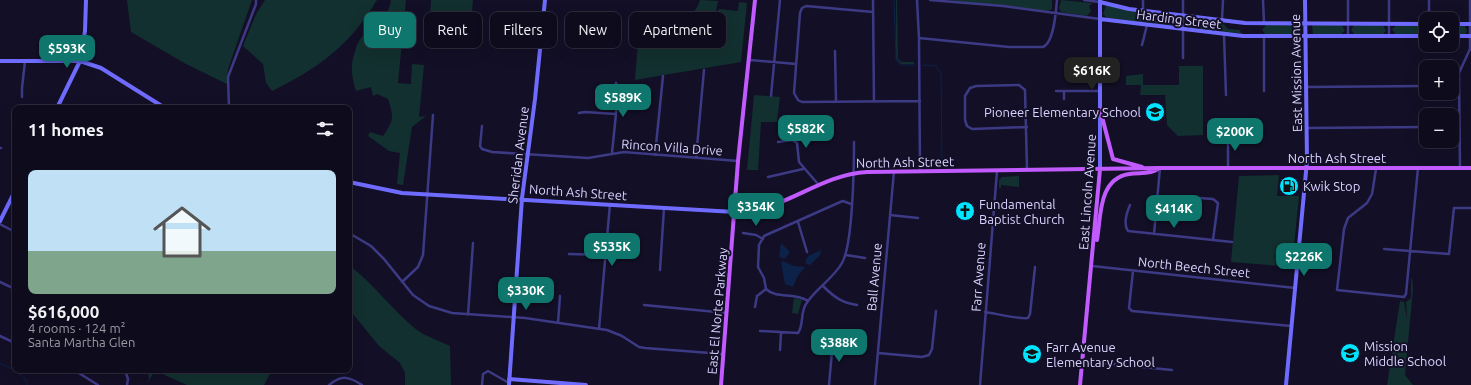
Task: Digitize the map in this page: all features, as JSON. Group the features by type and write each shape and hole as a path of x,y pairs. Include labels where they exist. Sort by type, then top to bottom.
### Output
{"main road":[{"name":"East El Norte Parkway","path":"721,385 738,161 750,60 755,0"},
{"path":"1100,109 1113,159 1118,162 1152,169"},
{"path":"1092,266 1103,197 1111,183 1124,175 1152,173 1160,168"},
{"name":"North Ash Street","path":"735,212 755,211 771,206 830,179 854,172 1160,168 1471,168"},
{"name":"East Lincoln Avenue","path":"1080,385 1100,169"}],"street":[{"path":"58,105 80,61 85,31 86,0"},
{"path":"229,105 228,77 256,4 256,0"},
{"name":"Sheridan Avenue","path":"509,383 522,198 545,0"},
{"path":"771,96 780,0"},
{"path":"873,0 874,102"},
{"path":"917,0 919,38 920,171"},
{"name":"Harding Street","path":"930,0 1003,6 1056,14 1183,28 1224,35 1419,36"},
{"path":"919,38 1009,47 1043,47 1046,46 1051,39 1057,0"},
{"name":"Harding Street","path":"1084,0 1100,1 1143,10 1264,24 1419,24"},
{"path":"1143,0 1143,10"},
{"path":"1183,0 1183,58"},
{"path":"1222,20 1223,0"},
{"path":"1264,0 1264,24"},
{"name":"East Mission Avenue","path":"1286,385 1306,168 1306,0"},
{"path":"1348,0 1348,36"},
{"path":"1389,0 1389,36"},
{"path":"1429,0 1429,12"},
{"path":"1460,168 1459,86 1460,70 1469,52 1471,36 1470,0"},
{"name":"East Lincoln Avenue","path":"1100,1 1100,169"},
{"path":"873,12 806,6 802,8 800,14 796,64 794,94 796,98 802,102 920,101"},
{"path":"1459,24 1471,24"},
{"path":"1142,46 1147,25"},
{"path":"1224,35 1226,95"},
{"path":"1264,36 1264,91"},
{"path":"1459,36 1471,36"},
{"path":"834,51 836,101"},
{"path":"750,60 796,64"},
{"path":"0,61 80,61 101,68 160,105"},
{"path":"22,96 25,61"},
{"path":"1066,71 1080,68 1099,69"},
{"path":"696,158 704,70"},
{"path":"655,155 663,76"},
{"path":"612,153 618,94 616,83"},
{"path":"1027,126 972,129 967,126 965,120 966,92 970,88 976,86 1022,86 1026,91 1027,126 1027,170"},
{"path":"1306,87 1419,86"},
{"path":"1056,91 1100,91"},
{"path":"1064,91 1064,99"},
{"path":"578,113 616,114"},
{"path":"402,282 418,267 423,256 433,115"},
{"name":"Rincon Villa Drive","path":"482,126 480,146 486,151 588,158 612,153 738,161"},
{"path":"1307,128 1419,127"},
{"path":"1228,135 1228,169"},
{"path":"778,142 792,140 797,143 799,162 803,169 814,177 818,184"},
{"path":"760,332 798,333 801,330 803,310 808,301 840,268 846,255 854,172 854,142"},
{"path":"1154,234 1160,168"},
{"path":"1376,168 1372,194 1366,203 1348,218 1344,229 1337,290 1404,297 1406,294 1418,168"},
{"path":"768,177 803,169"},
{"name":"Ball Avenue","path":"875,385 894,171"},
{"name":"Farr Avenue","path":"980,385 997,171"},
{"name":"North Ash Street","path":"352,183 381,190 735,212"},
{"path":"1199,198 1213,199 1218,203 1213,240"},
{"path":"0,221 12,202"},
{"path":"808,301 803,297 772,293 766,289 764,278 758,267 760,245 763,238 766,234 798,222 838,203 843,202 851,204"},
{"path":"599,329 610,204"},
{"path":"1130,205 1126,225 1128,231 1232,242"},
{"path":"660,270 664,208"},
{"path":"1384,249 1449,254 1454,208 1471,208"},
{"path":"890,215 918,218"},
{"path":"798,222 807,252"},
{"path":"0,224 12,230"},
{"path":"743,233 756,235 763,238"},
{"path":"352,235 371,246 384,258 413,295 429,306 452,314 513,318 607,330 622,336 639,347 724,354"},
{"path":"468,315 473,243"},
{"path":"569,254 606,255"},
{"path":"846,255 865,258"},
{"name":"North Beech Street","path":"1092,266 1295,288"},
{"path":"985,312 1008,315 1020,319 1028,318 1030,314 1035,267"},
{"path":"1133,271 1129,308 1132,311 1291,326"},
{"path":"0,282 12,288"},
{"path":"823,286 835,298 848,304 858,305"},
{"path":"755,308 757,296 766,289"},
{"path":"558,323 560,296"},
{"path":"644,305 727,313"},
{"path":"878,353 922,357 929,355 932,349 936,311"},
{"path":"780,350 781,332"},
{"path":"0,336 12,342"},
{"path":"830,385 833,340"},
{"path":"1082,361 1172,370"},
{"path":"482,385 484,374 488,371 509,383 586,385"},
{"path":"81,373 98,385"},
{"path":"126,373 128,379 127,385"},
{"path":"329,385 338,378 348,378 362,385"}],"green space":[{"path":"127,0 252,0 228,69 227,84 186,64 131,32"},
{"path":"265,0 377,0 370,12 364,12 364,20 356,30 332,54 319,64 272,91 266,83 263,64 243,46 256,14"},
{"path":"391,0 406,0 405,12 387,12"},
{"path":"431,0 473,0 472,12 430,12"},
{"path":"700,0 718,1 716,11 719,9 738,11 739,2 747,3 741,62 635,80 638,48 726,48 726,12 693,12"},
{"path":"896,0 898,58 901,62 914,62 914,64 901,64 896,58"},
{"path":"948,0 1052,0 1052,9 1048,11"},
{"path":"1061,0 1092,3 1089,6 1091,11 1087,16 1061,12 1059,8"},
{"path":"1106,5 1177,16 1180,19 1179,23 1175,26 1107,18 1103,14"},
{"path":"1189,18 1222,22 1228,29 1241,30 1240,32 1243,34 1189,28 1186,23"},
{"path":"1266,25 1297,25 1301,29 1297,34 1265,34 1262,30"},
{"path":"1313,25 1342,25 1345,31 1341,34 1313,34"},
{"path":"1354,25 1383,25 1386,31 1382,35 1354,34 1351,30"},
{"path":"1397,25 1419,25 1419,34 1395,34 1392,29"},
{"path":"1459,26 1465,26 1467,31 1465,34 1459,34"},
{"path":"364,35 364,48 401,48 398,83 411,84 412,64 424,65 419,117 426,116 412,127 403,185 397,184 400,153 389,151 368,136 370,132 383,136 391,122 392,114 388,99 377,94 373,96 371,87 356,91 352,72 352,61 357,45"},
{"path":"1177,66 1203,66 1203,135 1178,136 1167,125 1165,95 1140,95 1141,85 1126,85 1126,76 1143,74 1143,85 1179,85 1179,67"},
{"path":"754,95 780,97 777,122 761,122 758,170 747,170"},
{"path":"1279,175 1277,196 1299,196 1292,267 1231,262 1239,176"},
{"path":"1019,176 1019,187 1001,185 1001,188 999,188 999,180 1002,177"},
{"path":"352,267 367,280 399,314 417,330 450,346 451,385 405,385 405,373 400,363 379,346 352,313"},
{"path":"1412,278 1413,289 1405,375 1413,385 1387,385 1400,301 1404,302 1407,319 1406,302 1411,298"},
{"path":"794,298 802,300 798,314 792,313"},
{"path":"148,373 153,373 147,384 149,379"},
{"path":"160,373 270,373 264,385 187,385"}],"water":[{"path":"781,243 790,252 785,259 779,257"},
{"path":"821,250 820,255 810,265 805,263 808,256"},
{"path":"783,261 794,266 805,267 797,277 793,287 785,284 781,262"}],"waterway":[{"path":"894,0 896,60 901,65 914,65"},
{"path":"923,65 936,66 941,74 942,164"},
{"path":"0,363 12,369"},
{"path":"18,373 24,378 27,385"}],"place":[{"name":"Pioneer Elementary School","path":"1155,112"},
{"name":"Kwik Stop","path":"1289,186"},
{"name":"Fundamental Baptist Church","path":"965,211"},
{"name":"Mission Middle School","path":"1350,353"},
{"name":"Farr Avenue Elementary School","path":"1032,354"}]}
